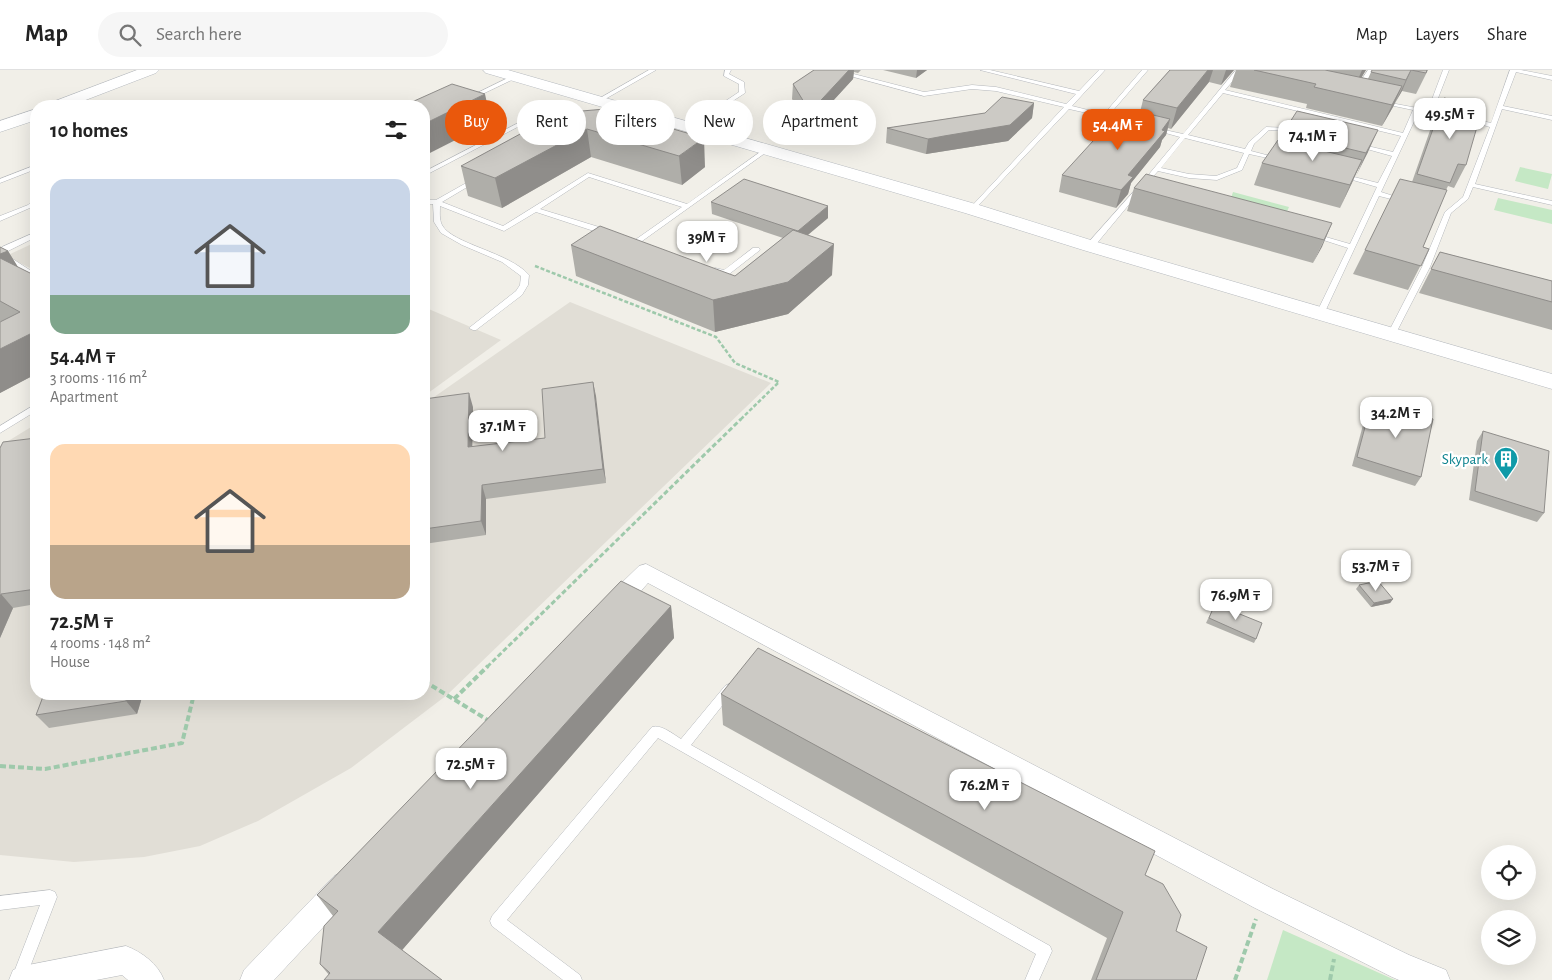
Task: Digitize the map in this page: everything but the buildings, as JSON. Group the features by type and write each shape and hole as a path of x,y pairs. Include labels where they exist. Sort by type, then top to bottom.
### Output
{"street":[{"path":"72,100 151,70"},
{"path":"491,70 596,103"},
{"path":"0,127 30,116"},
{"path":"675,125 972,209 1090,246 1552,382"},
{"path":"598,621 646,572 767,641 1263,898 1402,966 1436,980"},
{"path":"254,980 362,866"},
{"path":"23,980 126,960 150,980"}],"lane":[{"path":"610,100 653,70"},
{"path":"728,70 726,75 742,83 742,93 731,100"},
{"path":"831,70 924,94 972,87 996,89 1286,161"},
{"path":"983,70 1080,93"},
{"path":"972,209 1102,70"},
{"path":"1105,116 1145,70"},
{"path":"1090,246 1142,187 1239,70 1249,72"},
{"path":"1355,96 1370,70"},
{"path":"1430,112 1446,70"},
{"path":"1391,335 1426,267 1448,212 1466,198 1514,70 1552,78"},
{"path":"464,100 514,77"},
{"path":"1221,91 1295,119 1405,135"},
{"path":"1373,100 1494,126"},
{"path":"1500,107 1552,118"},
{"path":"1320,314 1417,109"},
{"path":"1295,119 1299,131"},
{"path":"1157,169 1189,176 1217,178 1240,169 1251,143 1268,128 1295,119"},
{"path":"430,171 517,126"},
{"path":"1347,143 1396,155"},
{"path":"638,242 765,151"},
{"path":"0,181 30,169"},
{"path":"1333,173 1381,186"},
{"path":"430,202 437,202 504,229 588,175 686,206"},
{"path":"437,202 480,177"},
{"path":"1472,185 1552,203"},
{"path":"1142,187 1151,190"},
{"path":"1377,193 1413,203"},
{"path":"437,202 436,222 445,234 499,257 519,268 524,275 524,284 519,293 473,328"},
{"path":"0,219 30,206"},
{"path":"535,209 619,236"},
{"path":"1439,210 1448,212"},
{"path":"1304,233 1352,247"},
{"path":"30,237 2,249 1,255 30,273"},
{"path":"629,239 647,245"},
{"path":"707,267 724,273 756,250"},
{"path":"1426,267 1435,269"},
{"path":"0,430 4,421 30,410"},
{"path":"684,745 739,676"},
{"path":"575,980 496,921 656,731 684,745 1045,951 1032,980"},
{"path":"0,903 50,897 18,980"}],"path":[{"path":"454,699 779,382 735,363 716,337 534,266"},
{"path":"430,685 496,724"},
{"path":"0,766 45,769 182,743 193,700"},
{"path":"1235,980 1263,898"},
{"path":"1330,980 1336,954"}],"shaded area":[{"path":"30,245 30,268 6,256"},
{"path":"570,302 771,383 447,695 351,768 258,821 200,846 144,857 74,862 0,855 0,446 30,428 30,700 430,700 430,400"},
{"path":"430,310 501,340 430,392"}],"green space":[{"path":"1520,167 1552,174 1548,189 1515,181"},
{"path":"1233,192 1289,207 1285,216 1230,201"},
{"path":"1498,198 1552,210 1552,224 1494,210"},
{"path":"1283,930 1395,980 1267,980"}],"place":[{"name":"Skypark","path":"1506,480"}]}
